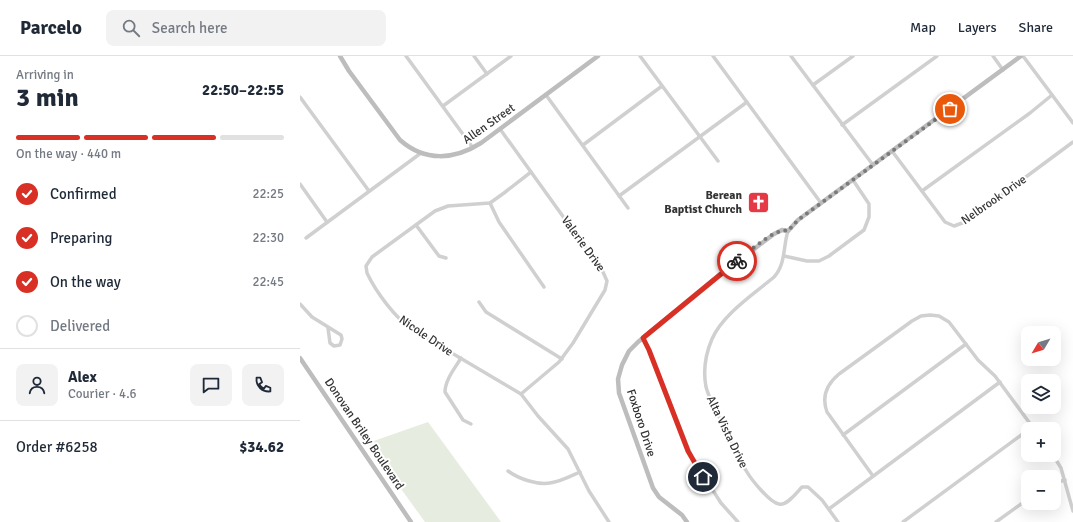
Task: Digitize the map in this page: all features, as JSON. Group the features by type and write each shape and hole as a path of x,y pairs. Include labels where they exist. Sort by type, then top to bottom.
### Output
{"street":[{"path":"306,238 421,153 408,146 398,137 349,71 340,56"},
{"path":"406,56 473,148"},
{"path":"474,56 487,74"},
{"path":"443,106 511,56"},
{"name":"Allen Street","path":"421,153 436,156 451,156 463,153 473,148 598,56"},
{"path":"640,56 718,161"},
{"path":"713,56 821,203"},
{"path":"791,56 873,165"},
{"path":"813,84 853,56"},
{"path":"842,125 937,56"},
{"path":"993,56 1003,70"},
{"path":"788,231 798,220 1022,56 1073,123"},
{"path":"582,145 662,86"},
{"path":"546,95 628,208"},
{"path":"922,191 1030,113 1052,95"},
{"path":"300,97 369,191"},
{"path":"619,196 747,102"},
{"name":"Valerie Drive","path":"500,129 607,279 605,290 573,343 562,358 554,367 521,394"},
{"name":"Nelbrook Drive","path":"892,151 945,222 952,226 958,225 971,217 1073,142"},
{"path":"531,172 490,203 499,222 544,287"},
{"path":"784,256 807,261 819,261 829,256 864,230 869,217 869,204 853,180"},
{"path":"300,184 327,222"},
{"name":"Nicole Drive","path":"490,203 448,206 434,211 372,257 366,266 367,273 392,311 402,322 521,394 538,416 565,444 589,491 609,522"},
{"path":"416,225 439,256 446,258"},
{"name":"Foxboro Drive","path":"687,522 682,515 659,497 651,485 619,393 618,379 622,365 629,352 643,338 724,272 765,240 782,230 788,231"},
{"name":"Alta Vista Drive","path":"788,231 784,256 776,276 736,308 716,331 708,350 705,376 708,394 743,467 752,479 766,494 775,502 780,504 785,503 804,486 811,488 829,509"},
{"path":"479,302 486,312 562,358"},
{"path":"300,304 312,317 328,328 331,327 341,334 342,339 340,345 334,346 330,343 328,328"},
{"path":"873,476 827,412 824,399 827,388 832,380 912,320 921,316 939,316 953,326 982,364 1000,382 1026,422"},
{"path":"643,338 692,458 721,503 738,522"},
{"path":"843,435 966,344"},
{"name":"Donovan Briley Boulevard","path":"300,358 411,522"},
{"path":"461,358 445,386 445,392 463,420 471,424"},
{"path":"838,522 829,509 1000,382"},
{"path":"903,522 1021,436"},
{"path":"1057,462 1072,503 1073,511"},
{"path":"508,471 524,479 546,483 555,482 580,472"},
{"path":"996,522 1021,504"}],"shaded area":[{"path":"428,422 501,522 425,522 368,443"}],"way so far":[{"path":"737,261 774,234 782,230 788,231 798,220 950,109"}],"place":[{"name":"Berean Baptist Church","path":"758,202"}],"route":[{"path":"703,477 688,451 665,389 643,338 737,261"}]}
